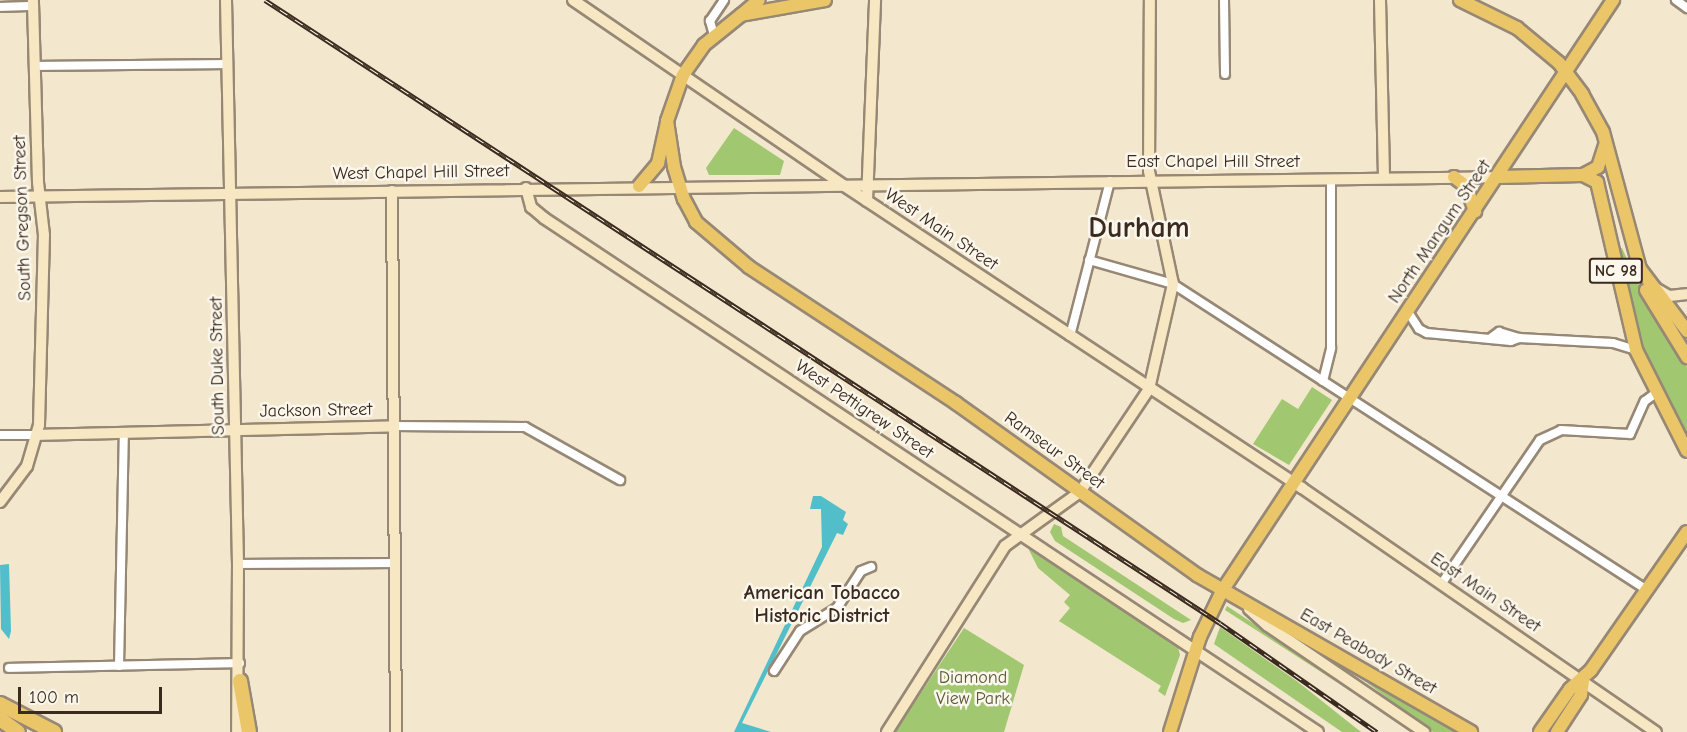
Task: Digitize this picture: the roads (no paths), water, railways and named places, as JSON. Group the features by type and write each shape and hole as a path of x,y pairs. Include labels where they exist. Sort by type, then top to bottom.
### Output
{"highway":[{"path":"240,681 249,732"},
{"path":"0,704 54,732"},
{"path":"0,719 18,732"}],"main road":[{"path":"639,186 658,163 668,121 683,75 714,35 759,0"},
{"path":"741,15 825,0"},
{"path":"1460,0 1517,28 1566,73 1589,105 1605,140 1625,225 1643,285 1687,357"},
{"name":"North Mangum Street","path":"1170,732 1197,649 1222,591 1613,0"},
{"name":"Ramseur Street","path":"668,121 680,187 696,222 726,249 956,403 1080,492 1247,606"},
{"path":"1583,175 1598,167 1605,140"},
{"name":"East Chapel Hill Street","path":"1498,177 1583,175"},
{"name":"NC 98","path":"1583,175 1597,182 1603,194 1621,296 1636,350 1687,451"},
{"path":"1454,177 1466,186 1475,211"},
{"path":"1640,269 1687,331"},
{"path":"1540,732 1570,690 1583,681 1687,533"},
{"name":"East Peabody Street","path":"1247,606 1471,732"},
{"path":"1557,732 1581,695 1583,681"}],"street":[{"name":"South Duke Street","path":"226,0 240,663 237,732"},
{"name":"West Main Street","path":"573,0 843,185 1294,483"},
{"path":"714,35 710,21 724,0"},
{"path":"867,201 875,0"},
{"path":"887,732 1005,546 1080,492 1149,389 1173,284 1151,181 1150,0"},
{"path":"1224,0 1225,74"},
{"path":"1380,0 1383,178"},
{"path":"1676,0 1687,8"},
{"path":"0,7 33,3"},
{"name":"South Gregson Street","path":"0,502 23,473 38,435 44,272 33,3"},
{"path":"35,66 227,64"},
{"name":"East Chapel Hill Street","path":"843,185 1498,177"},
{"path":"1323,381 1331,348 1331,179"},
{"path":"1070,336 1110,181"},
{"name":"West Chapel Hill Street","path":"0,197 639,186 843,185"},
{"name":"West Pettigrew Street","path":"526,188 531,207 544,218 1197,649 1318,732"},
{"path":"392,191 396,732"},
{"path":"1089,260 1173,284 1647,590"},
{"path":"1653,286 1669,296 1687,294"},
{"path":"1408,312 1416,325 1427,333 1492,337 1499,332 1519,338 1613,343 1636,350"},
{"path":"1442,583 1501,495 1545,435 1569,429 1627,435 1634,431 1645,401 1656,393"},
{"name":"Jackson Street","path":"0,435 394,426 525,427 620,480"},
{"path":"118,666 124,432"},
{"name":"East Main Street","path":"1294,483 1656,732"},
{"path":"238,564 395,563"},
{"path":"774,671 800,631 837,608 861,571 871,567"},
{"name":"Ramseur Street","path":"1247,606 1268,626 1424,732"},
{"path":"9,668 240,663"}],"water":[{"path":"813,496 821,496 846,512 843,520 848,524 843,535 837,533 742,723 771,732 734,732 822,547 821,509 810,509"},
{"path":"9,564 11,631 9,639 1,629 0,565"}],"railway":[{"path":"265,0 1220,623 1377,732"}],"district":[{"name":"Durham","path":"1139,228"},
{"name":"American Tobacco Historic District","path":"822,604"}],"park label":[{"name":"Diamond View Park","path":"973,689"}]}
